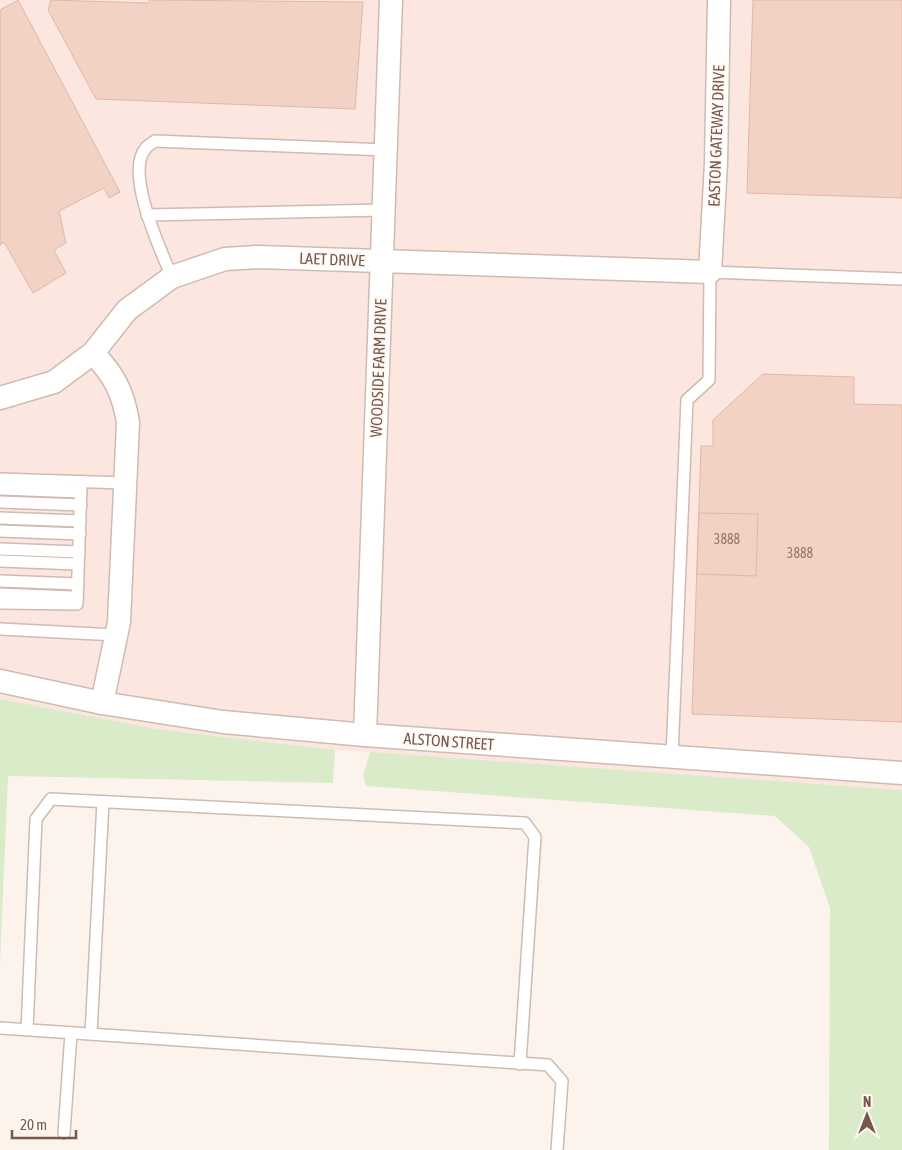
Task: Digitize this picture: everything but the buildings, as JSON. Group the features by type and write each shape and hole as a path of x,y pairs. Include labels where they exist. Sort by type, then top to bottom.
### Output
{"street":[{"name":"WOODSIDE FARM DRIVE","path":"365,735 391,0"},
{"name":"EASTON GATEWAY DRIVE","path":"710,272 716,163 719,0"},
{"name":"LAET DRIVE","path":"0,398 54,382 93,353 127,310 172,276 225,259 258,257 382,260 710,272"},
{"path":"93,353 110,370 124,400 128,422 119,622 102,703"},
{"name":"ALSTON STREET","path":"0,681 102,703 223,722 365,735 902,773"}],"lane":[{"path":"172,276 143,202 140,172 145,148 156,141 386,150"},
{"path":"147,215 383,210"},
{"path":"672,757 687,400 709,380 710,272 902,279"},
{"path":"0,479 81,487"},
{"path":"0,489 81,487 125,483"},
{"path":"0,603 77,604 81,487"},
{"path":"0,502 81,505"},
{"path":"0,518 80,521"},
{"path":"0,531 80,534"},
{"path":"0,549 79,558"},
{"path":"0,561 79,558"},
{"path":"0,581 78,584"},
{"path":"0,594 77,597"},
{"path":"0,629 116,635"},
{"path":"27,1030 36,820 50,799 526,823 535,837 520,1064"},
{"path":"92,1034 103,802"},
{"path":"0,1028 548,1065 562,1081 557,1150"},
{"path":"64,1133 71,1033"}],"shaded area":[{"path":"0,0 902,0 902,790 335,750 157,729 0,699"}],"green space":[{"path":"0,699 157,729 335,750 333,783 8,776 0,963"},
{"path":"370,752 902,790 902,1150 829,1150 830,908 809,847 775,816 366,786 363,776"}]}
